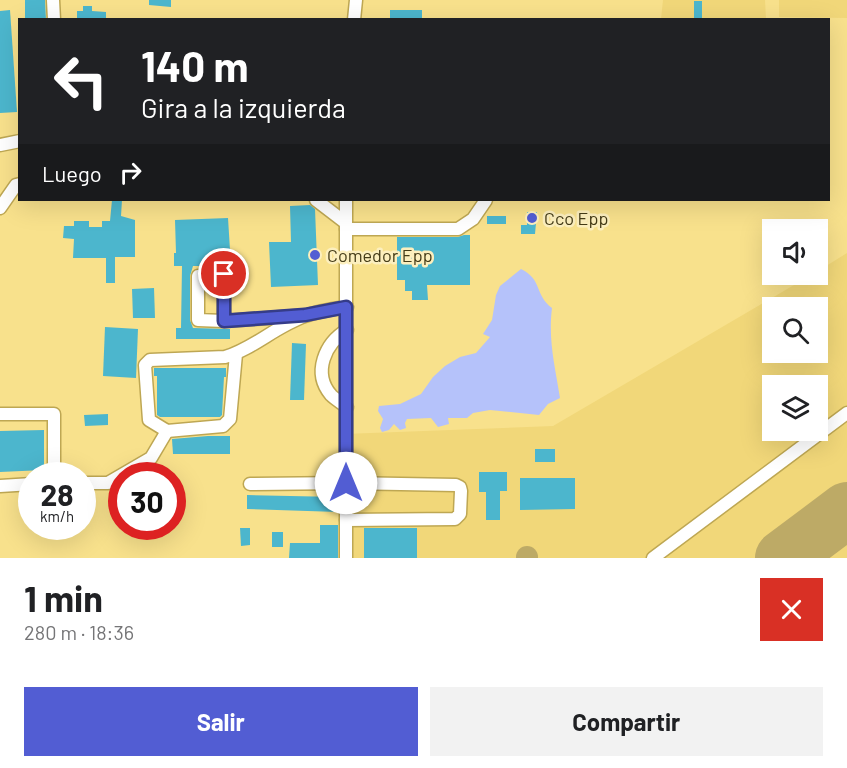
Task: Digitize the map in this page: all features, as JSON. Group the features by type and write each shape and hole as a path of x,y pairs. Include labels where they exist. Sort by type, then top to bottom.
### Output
{"street":[{"path":"53,0 54,18"},
{"path":"354,18 356,0"},
{"path":"0,145 18,141"},
{"path":"0,208 18,184"},
{"path":"317,201 346,226 458,229 473,219 485,201"},
{"path":"346,201 346,558"},
{"path":"224,321 305,315 346,307"},
{"path":"236,354 230,419 223,426 167,431 149,420 145,365 150,360 214,358 236,354 276,329 305,315"},
{"path":"347,330 332,341 325,353 322,366 324,381 331,395 347,407"},
{"path":"653,558 847,412"},
{"path":"0,414 54,414 54,462"},
{"path":"96,483 108,483 151,458 167,431"},
{"path":"250,484 456,485 461,490 460,514 455,519 346,520"},
{"path":"0,486 18,485"}],"shaded area":[{"path":"663,0 765,0 766,18 661,18"},
{"path":"779,0 847,0 847,18 779,17"},
{"path":"847,253 847,558 346,558 344,434 553,426 762,304 762,363 828,363 828,297 773,297 794,285 828,285 828,265"}],"water":[{"path":"521,269 533,278 546,303 552,308 551,342 560,398 548,404 539,415 490,410 473,413 467,418 448,418 449,424 438,427 431,418 407,419 406,428 400,430 394,424 389,430 382,432 380,428 383,419 378,411 379,406 400,404 421,394 433,377 445,366 460,357 476,353 490,337 483,334 492,320 496,295 500,286"}],"building":[{"path":"25,0 45,0 46,18 25,18"},
{"path":"149,0 171,0 171,7 149,5"},
{"path":"694,1 702,1 702,18 694,18"},
{"path":"83,6 92,6 92,11 106,12 106,18 77,18 77,11 83,11"},
{"path":"10,10 17,112 0,113 0,11"},
{"path":"390,10 422,10 422,18 390,18"},
{"path":"112,201 122,201 121,216 135,220 135,257 115,257 115,283 106,283 106,258 73,258 74,239 63,238 64,226 74,226 74,221 89,221 89,227 102,227 102,221 110,221"},
{"path":"310,205 315,209 318,285 271,287 269,242 291,242 290,206"},
{"name":"Cco Epp","path":"527,212 537,212 535,234 521,234 521,225 527,225"},
{"path":"487,216 506,216 506,224 487,224"},
{"path":"228,218 231,266 193,266 190,276 190,320 193,328 230,329 230,339 176,339 176,328 181,328 182,266 174,266 175,220"},
{"path":"470,235 470,285 427,285 428,300 412,300 412,291 405,291 405,280 397,280 397,237 458,237"},
{"path":"154,288 155,318 133,318 132,289"},
{"path":"105,327 138,329 136,378 103,376"},
{"path":"292,343 306,344 304,400 290,400"},
{"path":"154,368 226,368 222,415 220,417 160,417 157,415 157,376 154,376"},
{"path":"108,414 108,425 85,426 84,415"},
{"path":"44,430 44,462 18,462 18,471 0,472 0,431"},
{"path":"230,436 230,454 173,454 172,439"},
{"path":"535,449 555,449 555,462 535,462"},
{"path":"479,472 507,472 507,491 500,491 500,520 486,520 486,492 479,492"},
{"path":"520,478 575,478 575,509 520,510"},
{"path":"247,495 338,497 338,512 247,509"},
{"path":"320,525 338,525 338,558 289,558 290,543 320,543"},
{"path":"240,528 250,528 250,545 241,546"},
{"path":"364,528 417,528 417,558 364,558"},
{"path":"272,532 283,532 283,547 272,547"}],"runway":[{"path":"783,558 847,510"}],"place":[{"name":"Cco Epp","path":"532,218"},
{"name":"Comedor Epp","path":"315,255"}],"route":[{"path":"224,274 224,321 305,315 346,307 346,483"}]}
